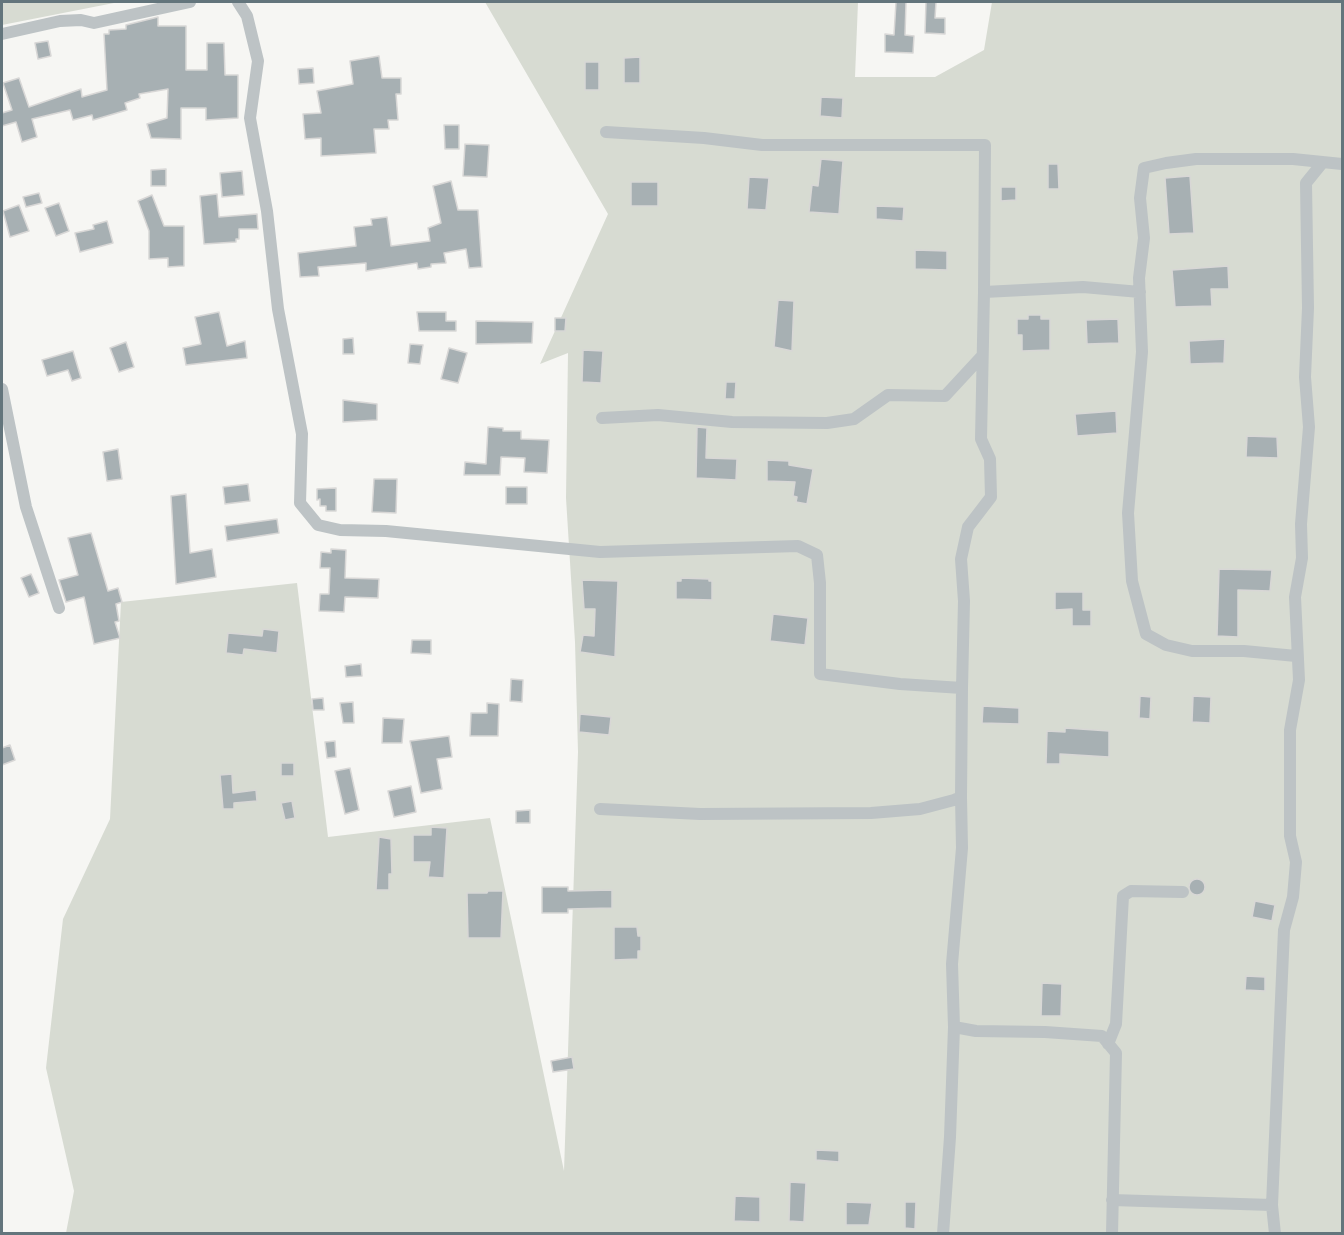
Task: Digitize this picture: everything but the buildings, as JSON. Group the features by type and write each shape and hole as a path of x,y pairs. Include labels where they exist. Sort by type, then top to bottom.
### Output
{"street":[{"path":"2,34 60,21 81,20 94,23 190,2"},
{"path":"238,2 247,16 258,61 250,118 267,211 278,309 302,434 300,503 318,525 340,530 386,531 600,552 798,546 817,555 820,584 820,674 900,684 962,688"},
{"path":"606,132 704,138 762,145 985,145 981,439 990,459 991,497 968,527 961,559 964,601 962,848 952,964 954,1027 950,1137 943,1233"},
{"path":"1296,656 1244,651 1192,651 1166,645 1146,634 1132,581 1128,513 1142,352 1140,292 1144,238 1140,198 1144,168 1196,159 1293,159 1342,164"},
{"path":"1275,1233 1272,1205 1284,930 1293,897 1296,862 1290,836 1290,730 1299,680 1296,656 1295,597 1302,558 1301,524 1309,426 1305,377 1308,308 1306,183 1323,162"},
{"path":"984,292 1083,287 1140,292"},
{"path":"602,418 658,415 732,422 827,423 854,419 888,395 945,396 982,356"},
{"path":"2,389 26,507 59,608"},
{"path":"600,809 700,814 871,813 920,809 961,797"},
{"path":"1108,1044 1116,1024 1123,896 1131,891 1183,892"},
{"path":"954,1027 976,1031 1102,1036 1116,1053 1112,1233"},
{"path":"1112,1200 1272,1205"}],"shaded area":[{"path":"2,2 119,2 2,25"},
{"path":"485,2 858,2 855,77 935,77 984,50 992,2 1342,2 1342,1233 66,1233 74,1191 46,1068 63,919 110,819 121,602 297,583 328,837 490,818 564,1171 578,752 575,642 566,498 568,353 540,364 608,214"}]}
